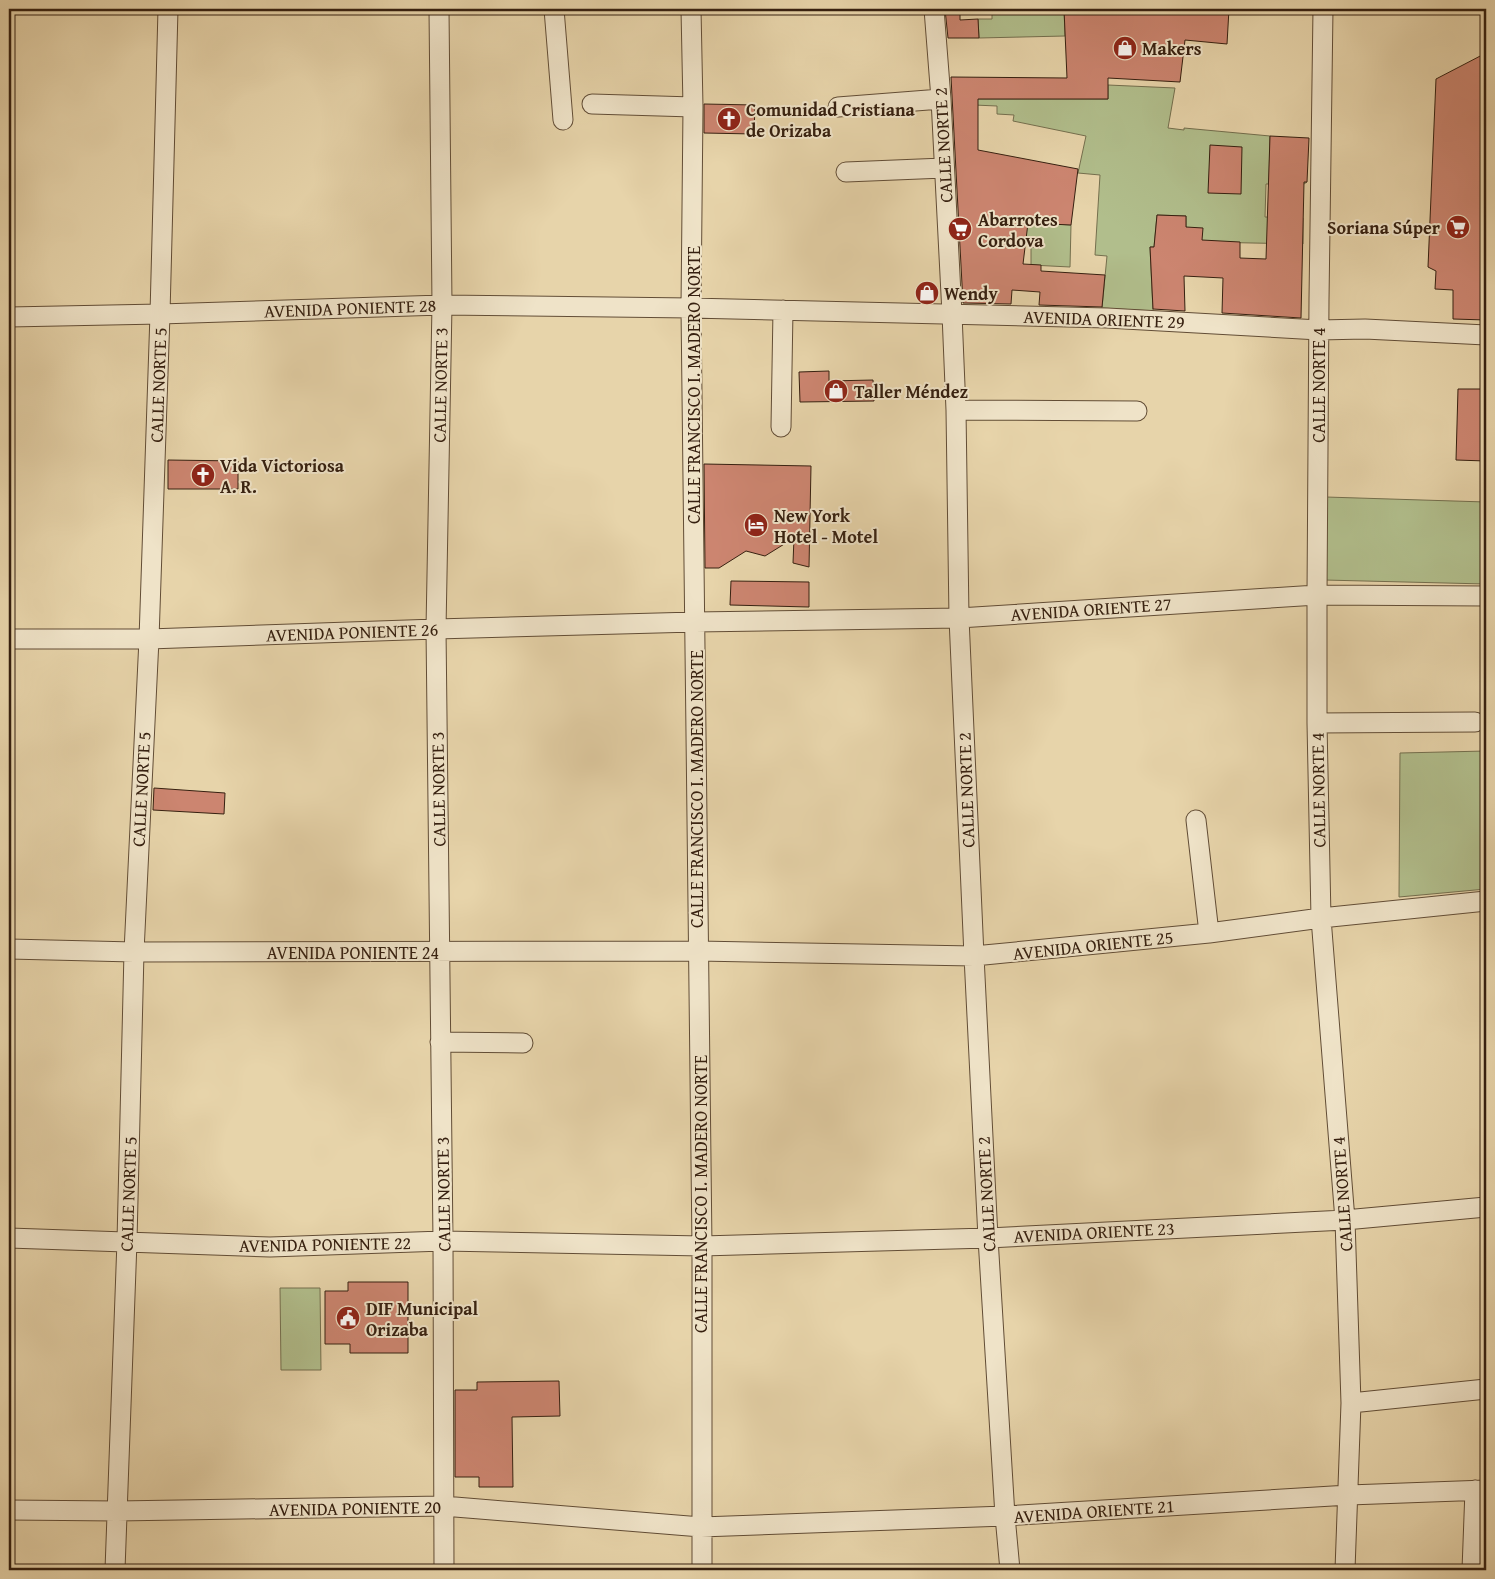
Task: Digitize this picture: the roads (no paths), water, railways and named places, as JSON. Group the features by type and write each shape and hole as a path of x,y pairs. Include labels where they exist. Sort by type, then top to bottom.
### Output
{"street":[{"name":"CALLE NORTE 5","path":"115,1570 127,1241 134,952 149,639 168,9"},
{"name":"CALLE NORTE 3","path":"438,9 442,305 436,629 444,1242 444,1570"},
{"path":"554,9 563,120"},
{"name":"CALLE FRANCISCO I. MADERO NORTE","path":"691,9 691,308 702,1246 702,1570"},
{"name":"CALLE NORTE 2","path":"934,9 941,99 952,314 956,410 959,618 974,956 988,1238 1010,1570"},
{"name":"CALLE NORTE 4","path":"1324,9 1316,595 1317,723 1321,918 1345,1220 1351,1403 1349,1495 1341,1570"},
{"path":"838,107 941,99"},
{"path":"592,104 692,107"},
{"path":"846,172 944,168"},
{"name":"AVENIDA PONIENTE 28","path":"9,317 442,305 691,308"},
{"name":"AVENIDA ORIENTE 29","path":"691,308 1107,318 1319,330 1366,329 1486,335"},
{"path":"781,427 783,310"},
{"path":"956,410 1137,411"},
{"name":"AVENIDA ORIENTE 27","path":"695,622 959,618 1316,595 1486,596"},
{"name":"AVENIDA PONIENTE 26","path":"9,639 149,639 695,622"},
{"path":"1317,723 1475,722"},
{"path":"1196,820 1209,933"},
{"name":"AVENIDA ORIENTE 25","path":"698,952 974,956 1209,933 1321,918 1486,900"},
{"name":"AVENIDA PONIENTE 24","path":"9,949 134,952 698,952"},
{"path":"440,1042 523,1043"},
{"name":"AVENIDA ORIENTE 23","path":"702,1246 988,1238 1345,1220 1486,1207"},
{"name":"AVENIDA PONIENTE 22","path":"9,1238 270,1246 444,1242 702,1246"},
{"path":"1351,1403 1486,1389"},
{"path":"1472,1570 1481,1490"},
{"name":"AVENIDA ORIENTE 21","path":"701,1526 1005,1516 1349,1495 1481,1490"},
{"name":"AVENIDA PONIENTE 20","path":"9,1510 117,1511 443,1506 701,1526"}],"place":[{"name":"Makers","path":"1125,48"},
{"name":"Comunidad Cristiana de Orizaba","path":"729,119"},
{"name":"Soriana Súper","path":"1458,227"},
{"name":"Abarrotes Cordova","path":"960,229"},
{"name":"Wendy","path":"927,293"},
{"name":"Taller Méndez","path":"836,391"},
{"name":"Vida Victoriosa A. R.","path":"203,475"},
{"name":"New York Hotel - Motel","path":"756,525"},
{"name":"DIF Municipal Orizaba","path":"348,1318"}]}
